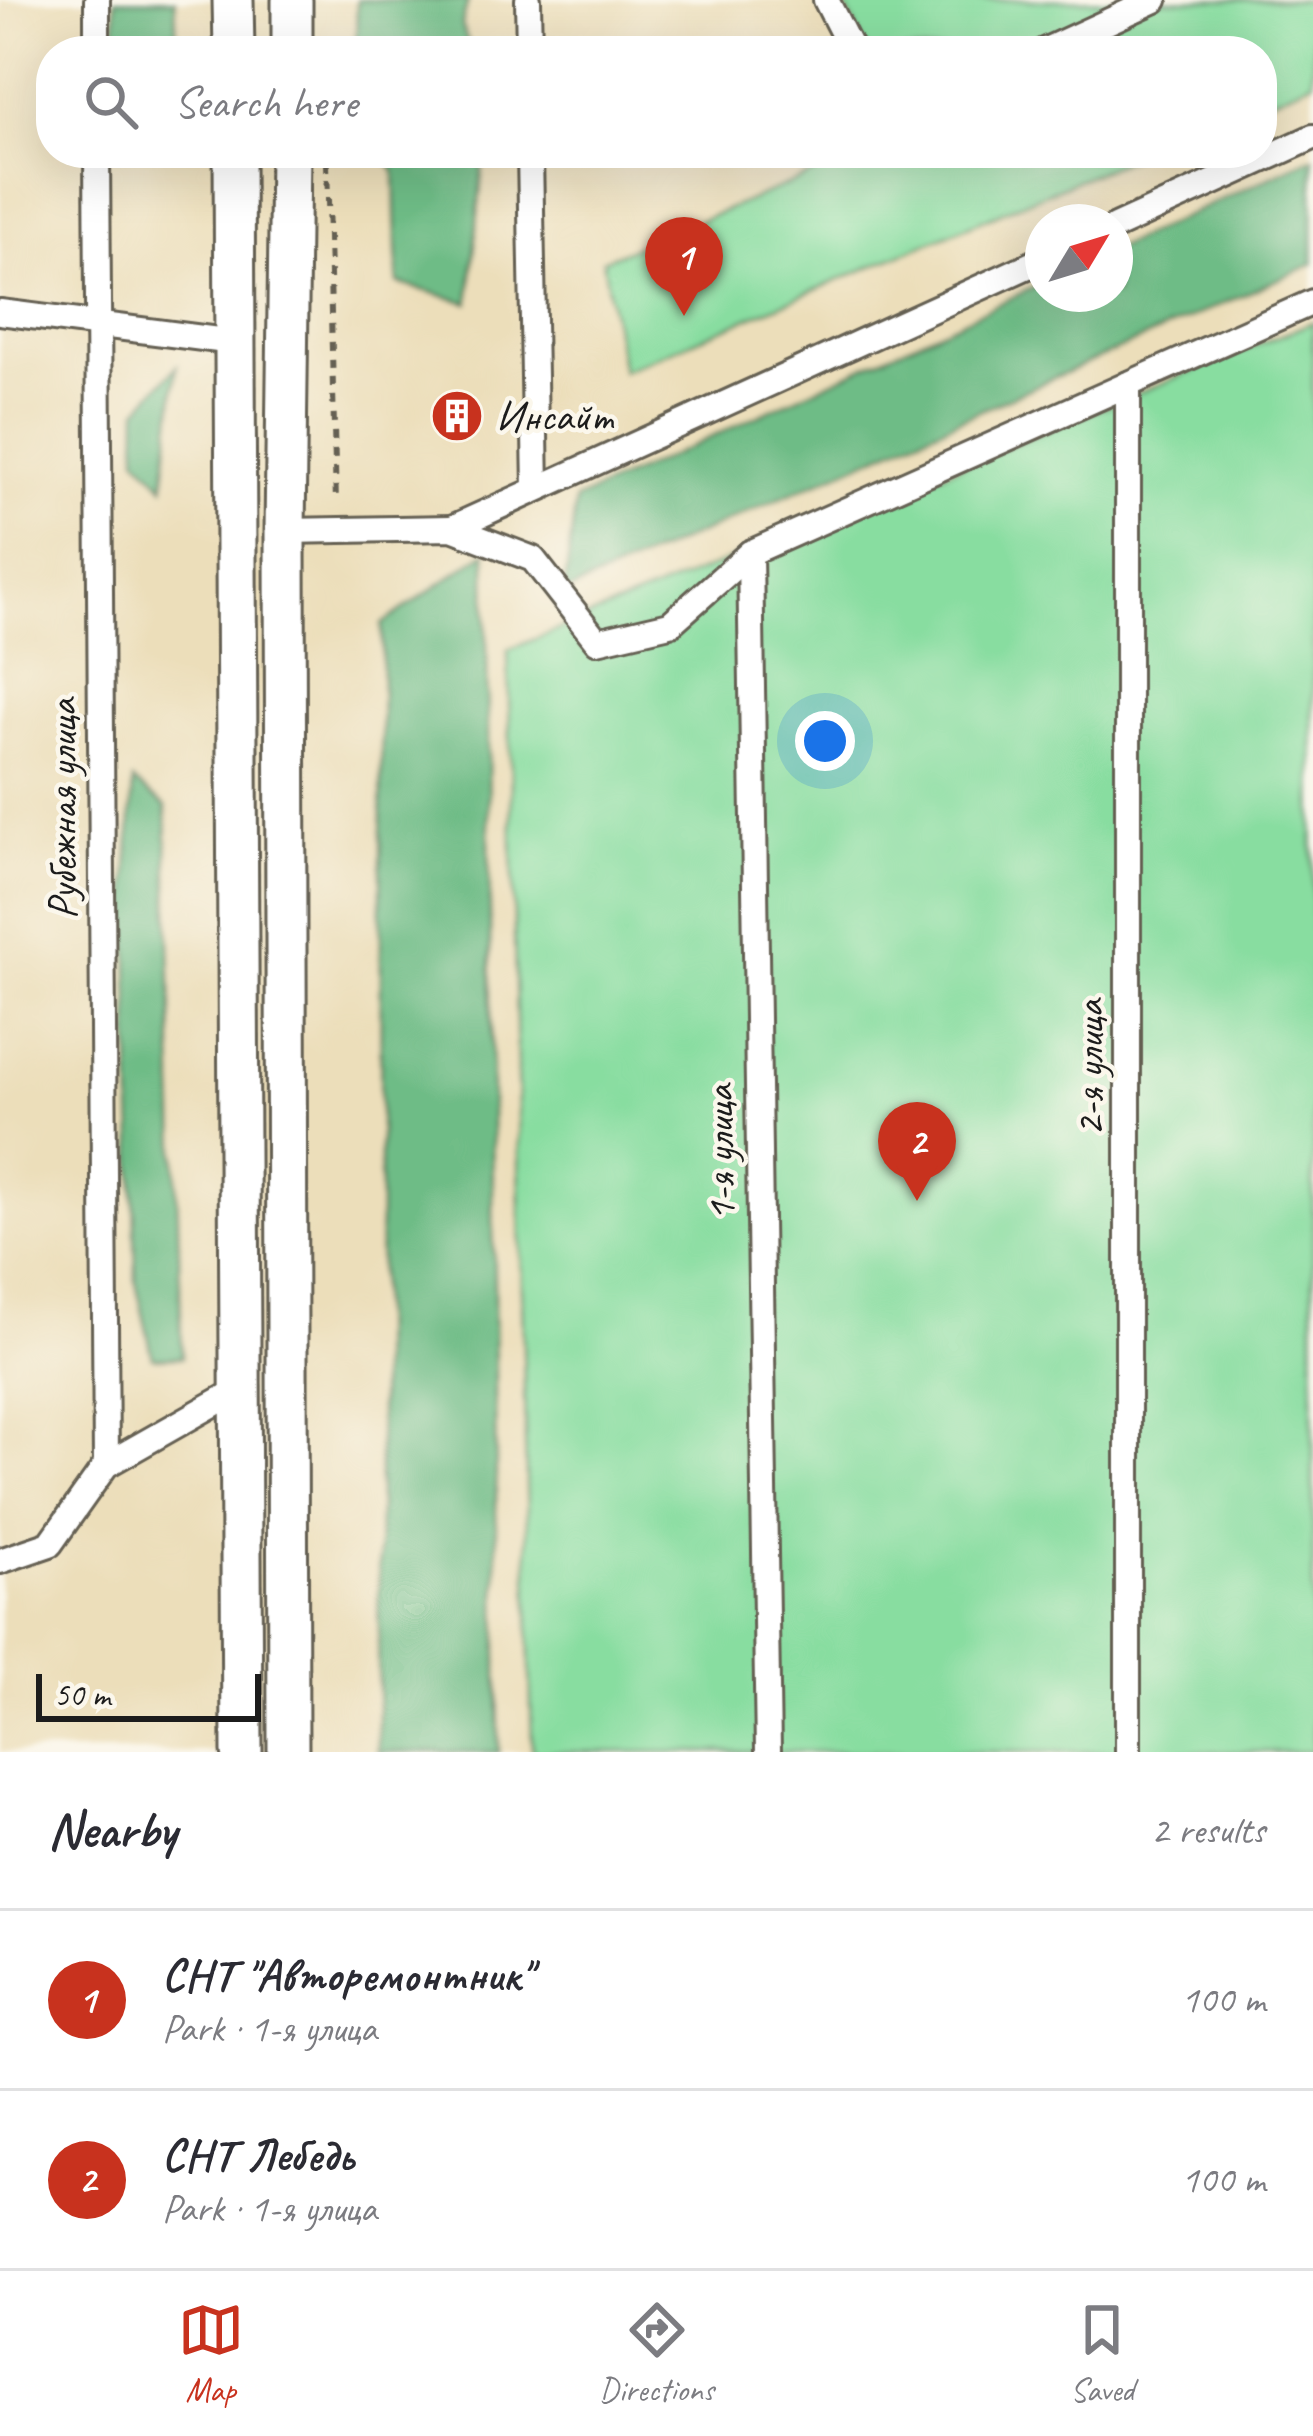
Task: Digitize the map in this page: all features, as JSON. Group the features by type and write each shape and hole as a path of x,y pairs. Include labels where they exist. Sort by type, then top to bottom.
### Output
{"highway":[{"path":"233,0 234,36"},
{"path":"292,0 292,36"},
{"path":"235,168 242,1752"},
{"path":"287,1752 285,531 290,168"}],"street":[{"path":"97,0 97,36"},
{"path":"528,0 529,36"},
{"path":"826,0 844,36"},
{"path":"1077,36 1155,0"},
{"path":"1277,153 1313,137"},
{"name":"Рубежная улица","path":"97,168 106,1465"},
{"path":"530,168 536,490"},
{"path":"1133,218 1244,168"},
{"path":"452,528 1025,267"},
{"path":"285,531 452,528 533,559 597,640 670,624 750,553 1313,302"},
{"path":"0,312 234,342"},
{"name":"2-я улица","path":"1128,1752 1129,384"},
{"name":"1-я улица","path":"750,553 768,1752"},
{"path":"0,1561 50,1544 106,1465 240,1389"}],"path":[{"path":"327,168 337,530"}],"green space":[{"path":"115,0 175,0 176,36 116,36"},
{"path":"357,0 468,0 462,25 466,36 356,36"},
{"path":"842,0 1313,0 1313,81 1277,97 1277,36 860,36"},
{"path":"1313,157 1313,264 564,593 576,500 1025,291 1025,312 1133,312 1133,241"},
{"path":"392,168 482,168 469,303 398,283"},
{"path":"828,168 1106,168 622,371 603,260"},
{"path":"1313,322 1313,1752 532,1752 508,650"},
{"path":"177,366 164,486 137,457 138,409"},
{"path":"486,552 499,1752 378,1752 382,624"},
{"path":"133,781 166,807 182,1357 153,1358 136,1282 127,887"}],"place":[{"name":"СНТ \"Авторемонтник\"","path":"684,316"},
{"name":"Инсайт","path":"457,416"},
{"name":"СНТ Лебедь","path":"917,1201"}]}
